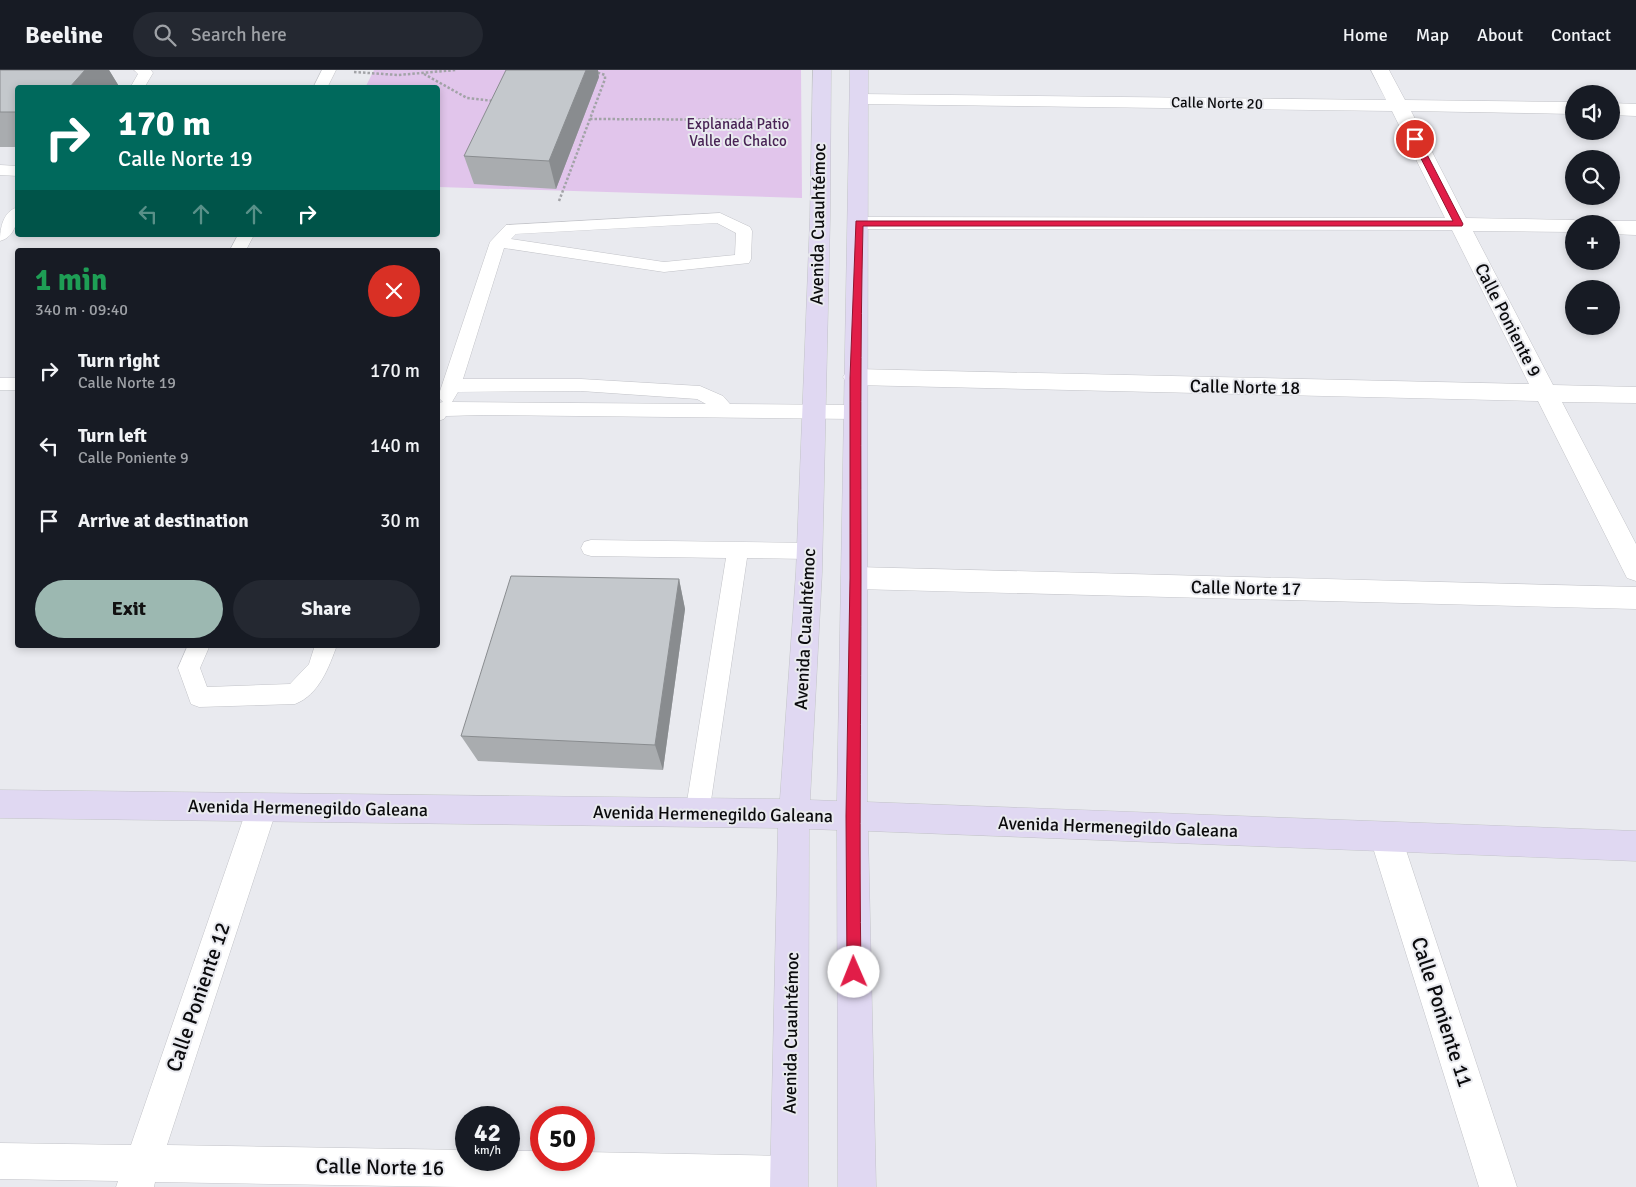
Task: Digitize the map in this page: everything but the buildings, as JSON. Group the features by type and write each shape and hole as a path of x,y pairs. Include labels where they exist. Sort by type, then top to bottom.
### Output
{"main road":[{"name":"Avenida Cuauhtémoc","path":"789,1181 794,814 810,551 820,218 822,70"},
{"path":"857,1187 852,816 856,578 854,378 859,223 859,70"},
{"name":"Avenida Hermenegildo Galeana","path":"0,804 794,814 1386,838 1636,846"}],"street":[{"name":"Calle Poniente 9","path":"1380,70 1636,570"},
{"name":"Calle Norte 20","path":"860,99 1565,108"},
{"path":"1620,109 1636,110"},
{"path":"859,223 1565,226"},
{"path":"1620,227 1636,228"},
{"name":"Calle Norte 18","path":"854,378 1636,395"},
{"name":"Calle Norte 17","path":"856,578 1636,598"},
{"name":"Calle Poniente 12","path":"139,1175 262,808"},
{"name":"Calle Poniente 11","path":"1386,838 1498,1187"},
{"name":"Calle Norte 16","path":"0,1161 139,1175 789,1181"}],"lane":[{"path":"139,85 143,72 162,70"},
{"path":"322,85 329,70"},
{"path":"0,170 15,171"},
{"path":"0,236 15,216"},
{"path":"440,409 452,386 498,242 512,229 720,218 744,231 743,259 664,268 498,242"},
{"path":"0,384 15,384"},
{"path":"452,386 581,385 700,393 717,401 726,412"},
{"path":"578,410 581,385"},
{"path":"440,411 855,412"},
{"path":"591,548 810,551"},
{"path":"697,814 738,550"},
{"path":"197,648 189,668 199,697 295,694 318,669 325,648"}],"path":[{"path":"350,72 398,75 456,70"},
{"path":"550,226 605,79 605,75 601,73 591,72"},
{"path":"423,73 467,98 481,102 498,99"},
{"path":"590,119 820,120"}],"green space":[{"name":"Explanada Patio Valle de Chalco","path":"374,70 801,70 802,198 440,187 440,85 366,85"}],"route":[{"path":"854,972 852,816 856,578 854,378 859,223 1459,224 1415,139"}]}
